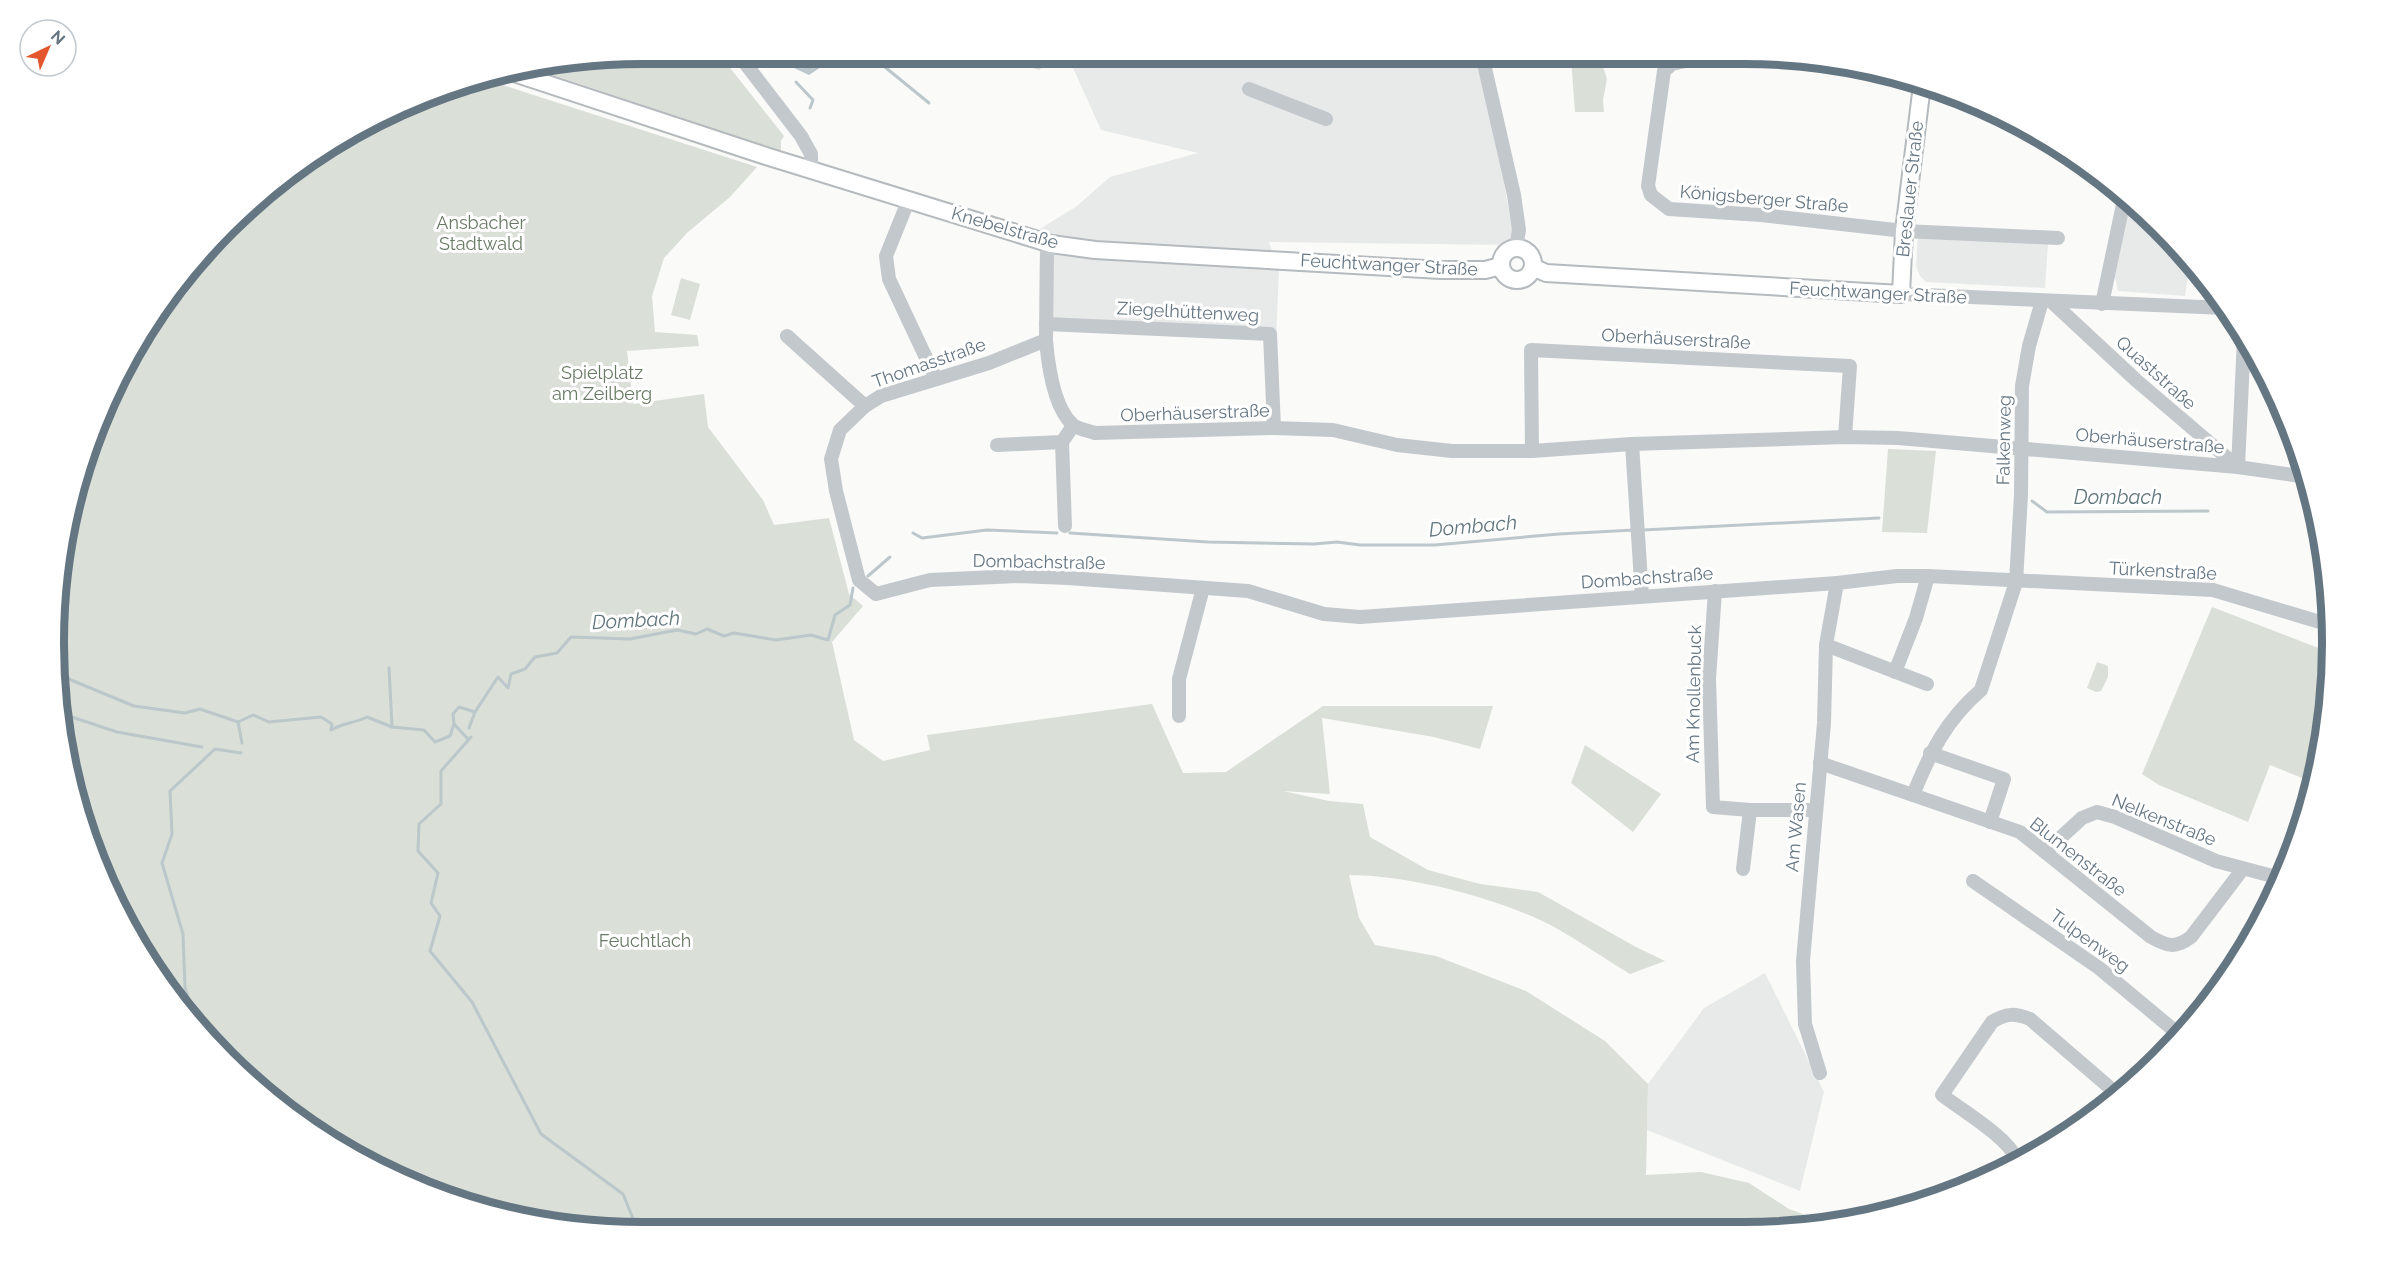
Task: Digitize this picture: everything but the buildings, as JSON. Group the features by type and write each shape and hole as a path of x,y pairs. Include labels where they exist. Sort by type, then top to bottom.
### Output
{"main road":[{"name":"Knebelstraße","path":"526,77 747,150 1051,244 1095,250 1276,260"},
{"name":"Breslauer Straße","path":"1900,294 1904,231 1921,93"},
{"path":"1516,248 1527,251 1533,261 1533,267 1527,276 1516,280 1506,275 1501,266 1507,252 1516,248"},
{"name":"Feuchtwanger Straße","path":"1276,260 1441,270 1485,270 1501,266"},
{"name":"Feuchtwanger Straße","path":"1533,267 1546,273 1900,294"}],"street":[{"path":"746,64 801,136 811,153 812,169"},
{"path":"1484,64 1514,195 1518,230 1516,248"},
{"name":"Königsberger Straße","path":"1672,64 1664,71 1648,186 1651,195 1670,209 1761,215 1904,231 2058,238"},
{"path":"1249,89 1326,119"},
{"path":"909,199 886,256 889,279 936,379"},
{"path":"2102,304 2123,207"},
{"path":"1051,244 1047,254 1046,339 1049,371 1059,403 1074,426 1062,442 1065,526"},
{"name":"Feuchtwanger Straße","path":"1900,294 2214,308"},
{"name":"Falkenweg","path":"1913,795 1930,753 1949,722 1981,690 2016,582 2021,502 2022,386 2029,346 2047,302"},
{"name":"Quaststraße","path":"2047,302 2238,467"},
{"name":"Ziegelhüttenweg","path":"1046,324 1270,334 1274,428"},
{"path":"787,336 865,406"},
{"name":"Thomasstraße","path":"876,594 860,580 836,491 831,459 840,430 865,406 881,396 989,363 1046,339"},
{"name":"Oberhäuserstraße","path":"1532,451 1531,350 1850,366 1845,438"},
{"path":"2238,467 2243,353"},
{"name":"Oberhäuserstraße","path":"1074,426 1095,433 1115,434 1274,428 1334,430 1397,445 1452,451 1532,451 1632,444 1898,438 2238,467 2297,476"},
{"path":"997,446 1062,442"},
{"path":"1632,444 1642,596"},
{"name":"Dombachstraße","path":"876,594 930,580 1019,576 1248,591 1324,614 1360,617 1837,583 1897,576 2096,585"},
{"path":"1895,672 1917,618 1928,576"},
{"name":"Am Wasen","path":"1820,1074 1805,1024 1803,961 1820,763 1826,645 1837,583"},
{"name":"Türkenstraße","path":"2096,585 2213,590 2321,622"},
{"path":"1179,716 1179,679 1203,588"},
{"name":"Am Knollenbuck","path":"1715,591 1709,679 1711,799 1713,807 1750,810"},
{"path":"1826,645 1927,684"},
{"path":"1930,753 2004,779 1989,822"},
{"name":"Blumenstraße","path":"1820,763 2020,832 2142,930 2167,946 2180,945 2191,937 2242,870"},
{"path":"1743,869 1750,810 1816,810"},
{"name":"Nelkenstraße","path":"2045,852 2082,818 2097,812 2115,817 2216,861 2242,870 2272,876"},
{"name":"Tulpenweg","path":"1973,881 2099,968 2173,1029"},
{"path":"2014,1154 1942,1095 1992,1022 2003,1015 2016,1014 2030,1019 2111,1089"}],"shaded area":[{"path":"785,64 826,64 809,75"},
{"path":"1071,64 1510,64 1483,66 1515,245 1269,242 1279,271 1276,340 1039,326 1040,229 1077,206 1110,177 1198,153 1101,130"},
{"path":"2128,211 2152,234 2188,274 2185,296 2118,291 2115,277"},
{"path":"1918,237 2048,244 2045,288 1926,282 1920,276 1916,266"},
{"path":"1765,973 1824,1092 1800,1191 1647,1130 1648,1084 1704,1008"}],"green space":[{"path":"643,64 727,64 784,136 781,141 781,151 547,73 567,69"},
{"path":"1028,64 1045,64 1039,70"},
{"path":"1571,64 1602,64 1607,79 1603,100 1604,112 1575,112"},
{"path":"497,83 757,167 730,197 688,232 664,258 652,296 655,332 697,335 699,346 627,351 633,404 704,394 708,427 763,500 774,525 829,518 849,594 863,606 832,642 854,740 883,761 930,750 927,735 1152,704 1183,773 1226,772 1323,706 1493,706 1480,749 1434,737 1322,718 1330,794 1283,791 1329,801 1363,804 1370,837 1428,870 1480,884 1538,892 1665,961 1630,974 1556,928 1509,907 1427,884 1349,875 1359,918 1375,945 1436,956 1526,991 1605,1041 1648,1084 1646,1175 1701,1172 1749,1183 1789,1209 1812,1218 1743,1222 643,1222 567,1217 493,1202 457,1191 387,1162 322,1124 291,1102 234,1052 208,1024 184,995 142,932 124,899 95,829 84,793 69,719 64,643 66,605 69,567 84,493 95,457 124,387 162,322 184,291 234,234 262,208 291,184 354,142 387,124 457,95"},
{"path":"681,278 700,284 690,320 671,315"},
{"path":"1888,449 1936,451 1927,533 1882,532"},
{"path":"2212,607 2322,649 2317,719 2305,779 2270,765 2248,822 2159,785 2142,774"},
{"path":"2097,662 2108,666 2108,677 2101,691 2096,692 2087,688"},
{"path":"1585,745 1661,794 1633,832 1571,783"}],"waterway":[{"path":"881,64 929,103"},
{"path":"796,82 813,100 810,108"},
{"name":"Dombach","path":"2032,501 2047,512 2208,511"},
{"name":"Dombach","path":"1643,530 1879,518"},
{"name":"Dombach","path":"913,533 922,538 987,530 1057,533"},
{"name":"Dombach","path":"1070,533 1208,542 1435,545 1634,530"},
{"name":"Dombach","path":"868,576 890,557"},
{"name":"Dombach","path":"66,675 71,680 134,706 185,713 200,709 238,722 253,715 269,722 321,717 332,724 331,730 367,717 392,727 424,730 435,742 450,736 454,724 453,714 459,707 475,712 498,677 508,688 511,674 525,669 535,657 557,653 571,637 630,639 677,630 696,634 707,629 724,636 734,633 776,640 811,635 828,640 835,615 850,605 853,588"},
{"path":"389,668 392,727"},
{"path":"469,728 475,712"},
{"path":"69,716 117,732 202,747"},
{"path":"238,722 242,743"},
{"path":"454,724 467,738"},
{"path":"471,737 441,771 441,804 419,824 418,851 438,873 431,903 440,916 430,951 472,1002 541,1134 623,1194 634,1222"},
{"path":"189,1002 185,988 183,934 162,863 172,834 170,791 215,749 241,753"}],"park label":[{"name":"Ansbacher Stadtwald","path":"481,233"},
{"name":"Spielplatz am Zeilberg","path":"602,383"},
{"name":"Feuchtlach","path":"645,941"}]}
